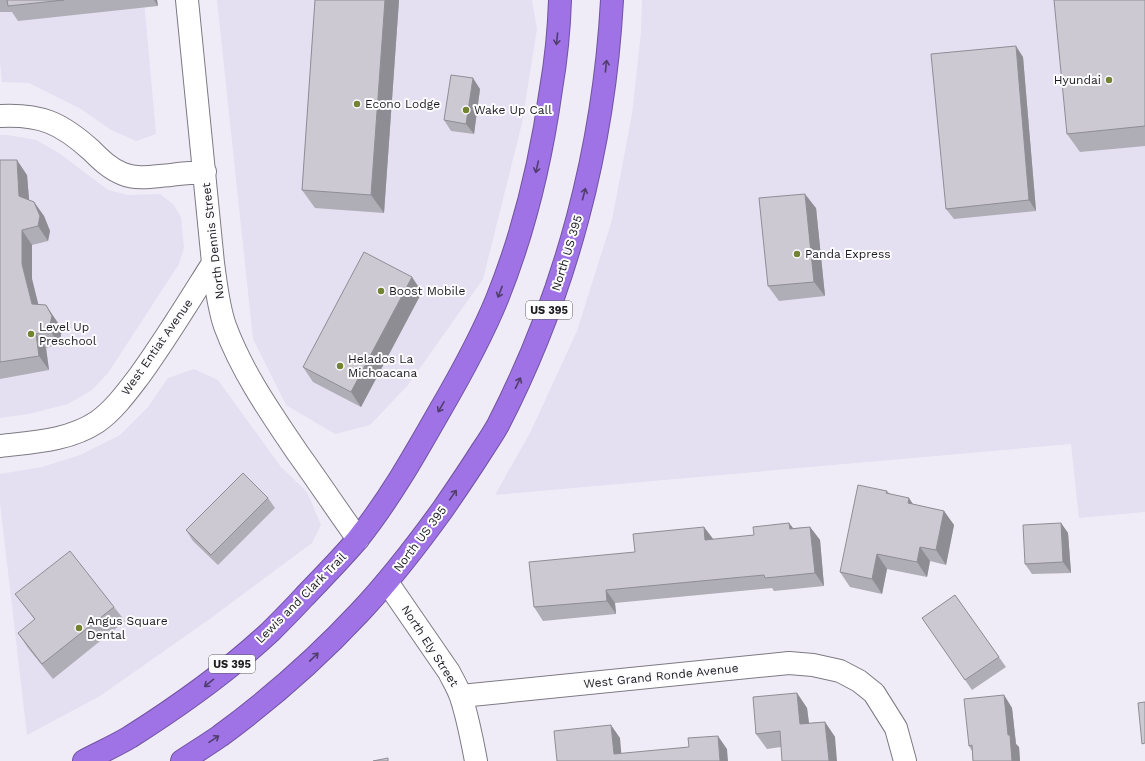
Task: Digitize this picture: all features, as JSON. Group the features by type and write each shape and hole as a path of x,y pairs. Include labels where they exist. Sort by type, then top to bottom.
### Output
{"highway":[{"name":"US 395","path":"358,539 411,461 457,381 490,314 513,256 528,210 542,145 554,67 560,14 560,0"},
{"name":"North US 395","path":"387,582 426,534 464,480 497,427 540,334 574,235 587,183 604,89 612,0"},
{"name":"Lewis and Clark Trail","path":"84,761 128,738 208,684 270,632 325,576 358,539"},
{"name":"US 395","path":"182,761 220,736 259,706 302,669 360,613 387,582"}],"street":[{"name":"North Dennis Street","path":"187,0 213,263 219,300 225,324 234,348 256,390 358,539"},
{"path":"0,116 24,116 48,120 73,135 108,165 123,174 147,177 205,172"},
{"name":"West Entiat Avenue","path":"0,446 55,439 68,435 96,422 106,415 120,401 150,361 213,263"},
{"name":"North Ely Street","path":"387,582 449,672 461,696 476,761"},
{"name":"West Grand Ronde Avenue","path":"461,696 790,663 813,665 840,671 859,681 874,693 896,728 905,761"}],"shaded area":[{"path":"0,0 144,0 156,134 136,141 111,130 81,109 29,83 2,82 0,62"},
{"path":"217,0 532,0 537,29 522,123 483,279 408,385 370,425 335,434 286,405 253,339"},
{"path":"642,0 1145,0 1145,512 1079,518 1071,444 495,495 531,431 577,331 612,220 632,114 641,32"},
{"path":"0,135 36,140 59,153 108,190 128,195 160,194 173,204 181,217 184,248 179,264 108,373 92,390 68,404 29,414 0,418"},
{"path":"194,369 218,380 281,467 307,492 321,525 312,543 211,618 100,696 27,735 0,503 0,474 42,467 80,455 120,435 148,407 168,378"}],"building":[{"path":"7,0 64,0 8,6"},
{"name":"Econo Lodge","path":"315,0 385,0 371,195 302,190"},
{"name":"Hyundai","path":"1054,0 1145,0 1145,126 1067,134"},
{"path":"1016,46 1029,200 946,209 931,54"},
{"path":"451,75 473,78 466,124 444,120"},
{"path":"0,160 17,160 19,196 34,202 40,216 38,226 22,230 22,264 32,304 46,305 52,316 49,329 36,334 39,356 0,362"},
{"name":"Panda Express","path":"805,194 814,282 768,286 759,198"},
{"path":"364,252 412,277 351,392 303,367"},
{"path":"243,473 268,498 211,555 186,530"},
{"path":"858,485 887,491 886,493 909,498 908,503 944,511 936,550 920,547 917,562 877,554 872,579 840,572"},
{"path":"789,523 790,529 810,527 815,573 765,578 764,575 606,590 607,601 534,607 529,562 635,552 633,534 704,527 705,540 754,535 753,527"},
{"path":"1061,523 1063,562 1025,564 1023,525"},
{"name":"Angus Square Dental","path":"70,551 114,607 42,664 18,633 35,619 15,594"},
{"path":"955,595 999,657 965,680 922,618"},
{"path":"797,693 800,724 825,722 829,761 782,761 780,731 756,734 753,697"},
{"path":"1004,695 1012,761 973,761 972,745 969,746 964,699"},
{"path":"1145,702 1145,743 1142,744 1138,703"},
{"path":"611,725 614,754 689,747 688,738 718,736 720,761 557,761 554,731"},
{"path":"388,758 388,761 373,761"}],"place":[{"name":"Hyundai","path":"1109,80"},
{"name":"Econo Lodge","path":"357,104"},
{"name":"Wake Up Call","path":"466,110"},
{"name":"Panda Express","path":"797,254"},
{"name":"Boost Mobile","path":"381,291"},
{"name":"Level Up Preschool","path":"31,334"},
{"name":"Helados La Michoacana","path":"340,366"},
{"name":"Angus Square Dental","path":"79,628"}]}
